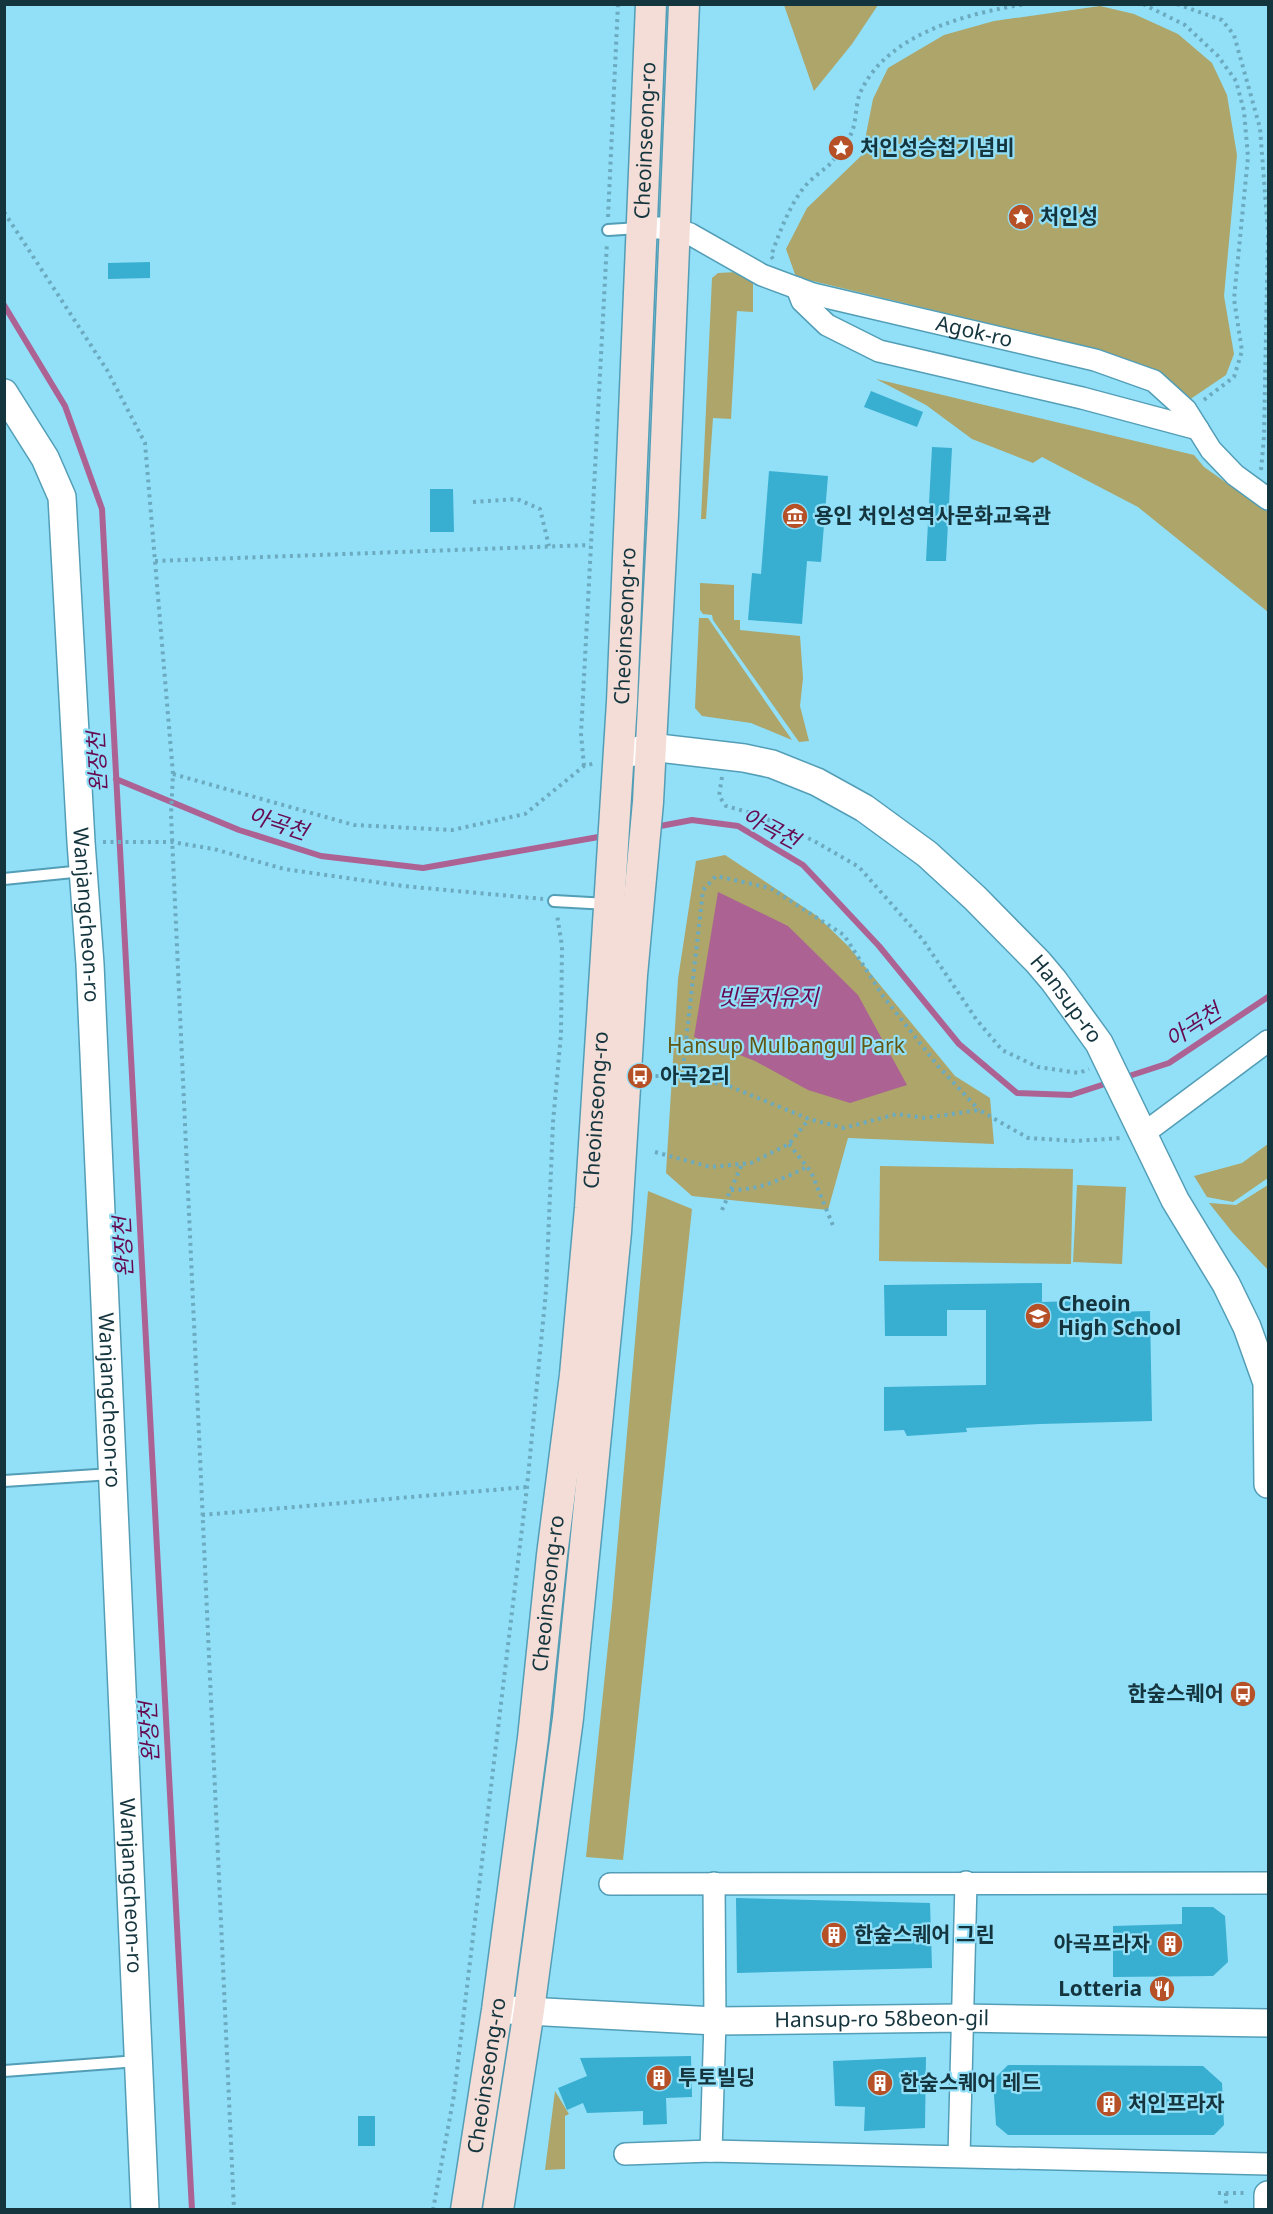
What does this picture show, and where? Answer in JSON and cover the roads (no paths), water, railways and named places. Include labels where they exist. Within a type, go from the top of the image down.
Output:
[{"type":"main road","name":"Cheoinseong-ro","points":[[466,2210],[533,1738],[552,1556],[575,1375],[590,1208],[628,582],[651,4]]},
{"type":"main road","name":"Cheoinseong-ro","points":[[498,2210],[529,2010],[568,1718],[616,1232],[632,975],[648,802],[664,503],[674,272],[673,228],[684,4]]},
{"type":"street","name":"Agok-ro","points":[[642,228],[673,228],[690,234],[762,275],[813,294],[1095,360],[1154,381],[1186,410],[1211,450],[1234,475],[1264,495]]},
{"type":"street","points":[[791,286],[802,301],[827,325],[879,351],[1082,398],[1198,429]]},
{"type":"street","name":"Wanjangcheon-ro","points":[[4,393],[45,458],[62,497],[90,964],[145,2210]]},
{"type":"street","name":"Hansup-ro","points":[[619,756],[650,747],[726,756],[772,764],[817,782],[864,808],[927,854],[1020,942],[1082,1018],[1110,1062],[1175,1200],[1247,1327],[1268,1383],[1269,1484]]},
{"type":"street","points":[[1143,1134],[1269,1041]]},
{"type":"street","points":[[959,2156],[966,1882]]},
{"type":"street","points":[[711,2151],[715,2021],[714,1883]]},
{"type":"street","points":[[610,1884],[1269,1883]]},
{"type":"street","name":"Hansup-ro 58beon-gil","points":[[496,2010],[715,2021],[961,2018],[1269,2024]]},
{"type":"street","points":[[625,2154],[711,2151],[1269,2164]]},
{"type":"lane","points":[[608,230],[642,228]]},
{"type":"lane","points":[[4,879],[83,871]]},
{"type":"lane","points":[[554,901],[610,893]]},
{"type":"lane","points":[[4,1481],[113,1474]]},
{"type":"lane","points":[[4,2071],[139,2061]]},
{"type":"water","name":"빗물저유지","points":[[718,892],[788,926],[858,995],[907,1085],[850,1103],[808,1090],[755,1061],[694,1037]]},
{"type":"waterway","name":"완장천","points":[[4,305],[65,406],[102,509],[192,2210]]},
{"type":"waterway","name":"아곡천","points":[[116,779],[239,830],[321,856],[423,868],[604,836]]},
{"type":"waterway","name":"아곡천","points":[[655,827],[692,820],[738,826],[803,865],[879,946],[959,1044],[1017,1093],[1071,1095],[1111,1082]]},
{"type":"waterway","name":"아곡천","points":[[1123,1078],[1169,1063],[1268,997]]},
{"type":"place","name":"처인성승첩기념비","points":[[841,148]]},
{"type":"place","name":"처인성","points":[[1021,217]]},
{"type":"place","name":"용인 처인성역사문화교육관","points":[[795,516]]},
{"type":"place","name":"아곡2리","points":[[640,1076]]},
{"type":"place","name":"Cheoin High School","points":[[1038,1316]]},
{"type":"place","name":"한숲스퀘어","points":[[1243,1694]]},
{"type":"place","name":"한숲스퀘어 그린","points":[[834,1935]]},
{"type":"place","name":"아곡프라자","points":[[1170,1944]]},
{"type":"place","name":"Lotteria","points":[[1162,1989]]},
{"type":"place","name":"투토빌딩","points":[[659,2078]]},
{"type":"place","name":"한숲스퀘어 레드","points":[[880,2083]]},
{"type":"place","name":"처인프라자","points":[[1109,2104]]},
{"type":"park label","name":"Hansup Mulbangul Park","points":[[786,1046]]}]
